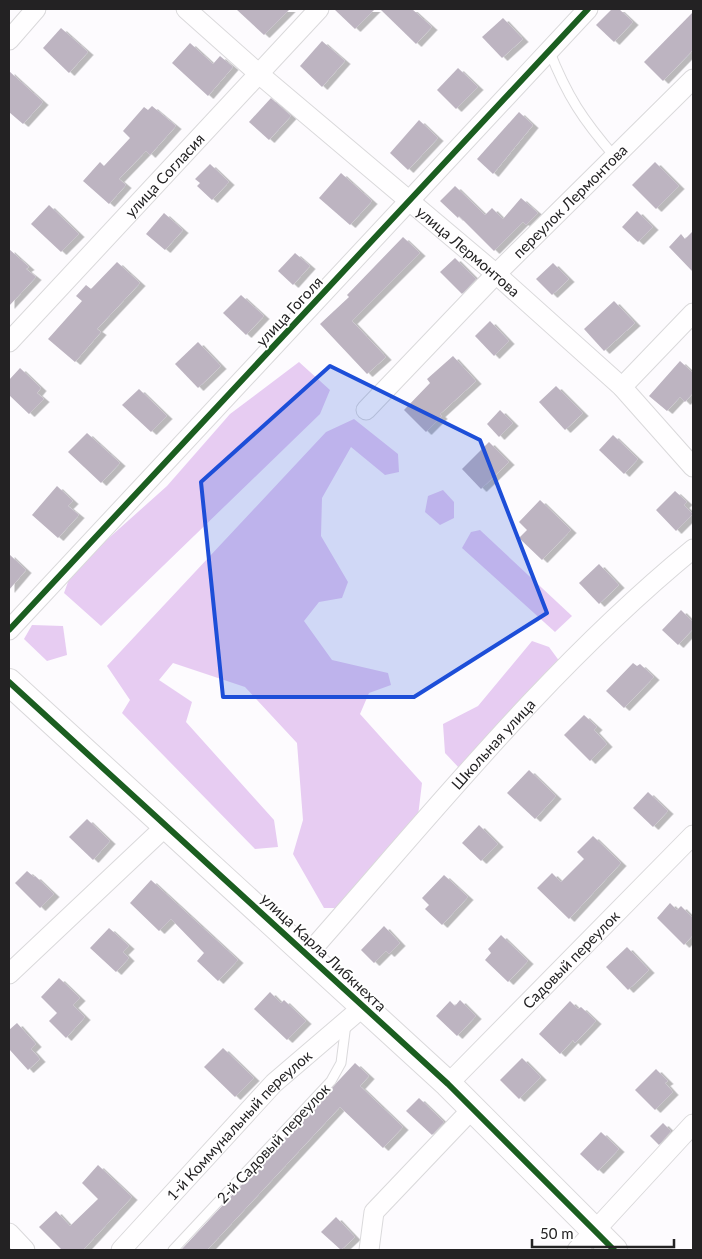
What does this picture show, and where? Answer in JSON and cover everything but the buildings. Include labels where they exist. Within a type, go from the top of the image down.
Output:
[{"type":"street","points":[[9,40],[36,9]]},
{"type":"street","name":"улица Лермонтова","points":[[186,9],[259,74],[496,274],[622,387],[693,467]]},
{"type":"street","name":"улица Согласия","points":[[9,342],[319,9]]},
{"type":"street","name":"улица Гоголя","points":[[9,630],[588,9]]},
{"type":"street","name":"переулок Лермонтова","points":[[366,410],[496,274],[693,79]]},
{"type":"street","points":[[622,387],[693,313]]},
{"type":"street","name":"Школьная улица","points":[[308,954],[555,675],[660,576],[693,549]]},
{"type":"street","name":"улица Карла Либкнехта","points":[[9,682],[308,954],[355,1013],[448,1084],[473,1108],[586,1242],[614,1250]]},
{"type":"street","points":[[9,974],[167,825]]},
{"type":"street","name":"Садовый переулок","points":[[448,1084],[693,835]]},
{"type":"street","name":"1-й Коммунальный переулок","points":[[121,1250],[274,1083],[355,1013]]},
{"type":"street","points":[[369,1250],[374,1212],[473,1108]]},
{"type":"street","points":[[586,1242],[693,1124]]},
{"type":"street","points":[[9,1233],[25,1250]]},
{"type":"lane","points":[[549,50],[564,87],[588,126],[615,157]]},
{"type":"lane","name":"2-й Садовый переулок","points":[[173,1250],[331,1081],[341,1063],[355,1013]]},
{"type":"highlighted area","points":[[330,366],[480,440],[547,613],[414,697],[223,697],[201,482]]},
{"type":"shaded area","points":[[299,362],[330,390],[320,414],[101,626],[64,593],[72,571],[167,486],[230,414]]},
{"type":"shaded area","points":[[354,419],[398,454],[399,472],[385,475],[351,447],[322,498],[321,536],[348,582],[342,598],[319,602],[304,621],[332,660],[388,673],[391,685],[369,693],[360,714],[422,783],[418,816],[343,908],[324,908],[293,854],[303,820],[297,743],[245,687],[173,663],[159,680],[192,702],[186,722],[274,820],[278,847],[255,849],[122,713],[130,700],[107,666],[326,432]]},
{"type":"shaded area","points":[[443,490],[454,502],[454,518],[440,525],[425,512],[428,496]]},
{"type":"shaded area","points":[[480,530],[572,616],[555,632],[462,548],[471,532]]},
{"type":"shaded area","points":[[32,625],[63,626],[67,655],[47,661],[24,639]]},
{"type":"shaded area","points":[[532,641],[549,647],[560,662],[461,770],[445,753],[443,724],[478,706]]},
{"type":"cycle path","points":[[9,630],[588,9]]},
{"type":"cycle path","points":[[9,682],[448,1084],[614,1250]]}]
